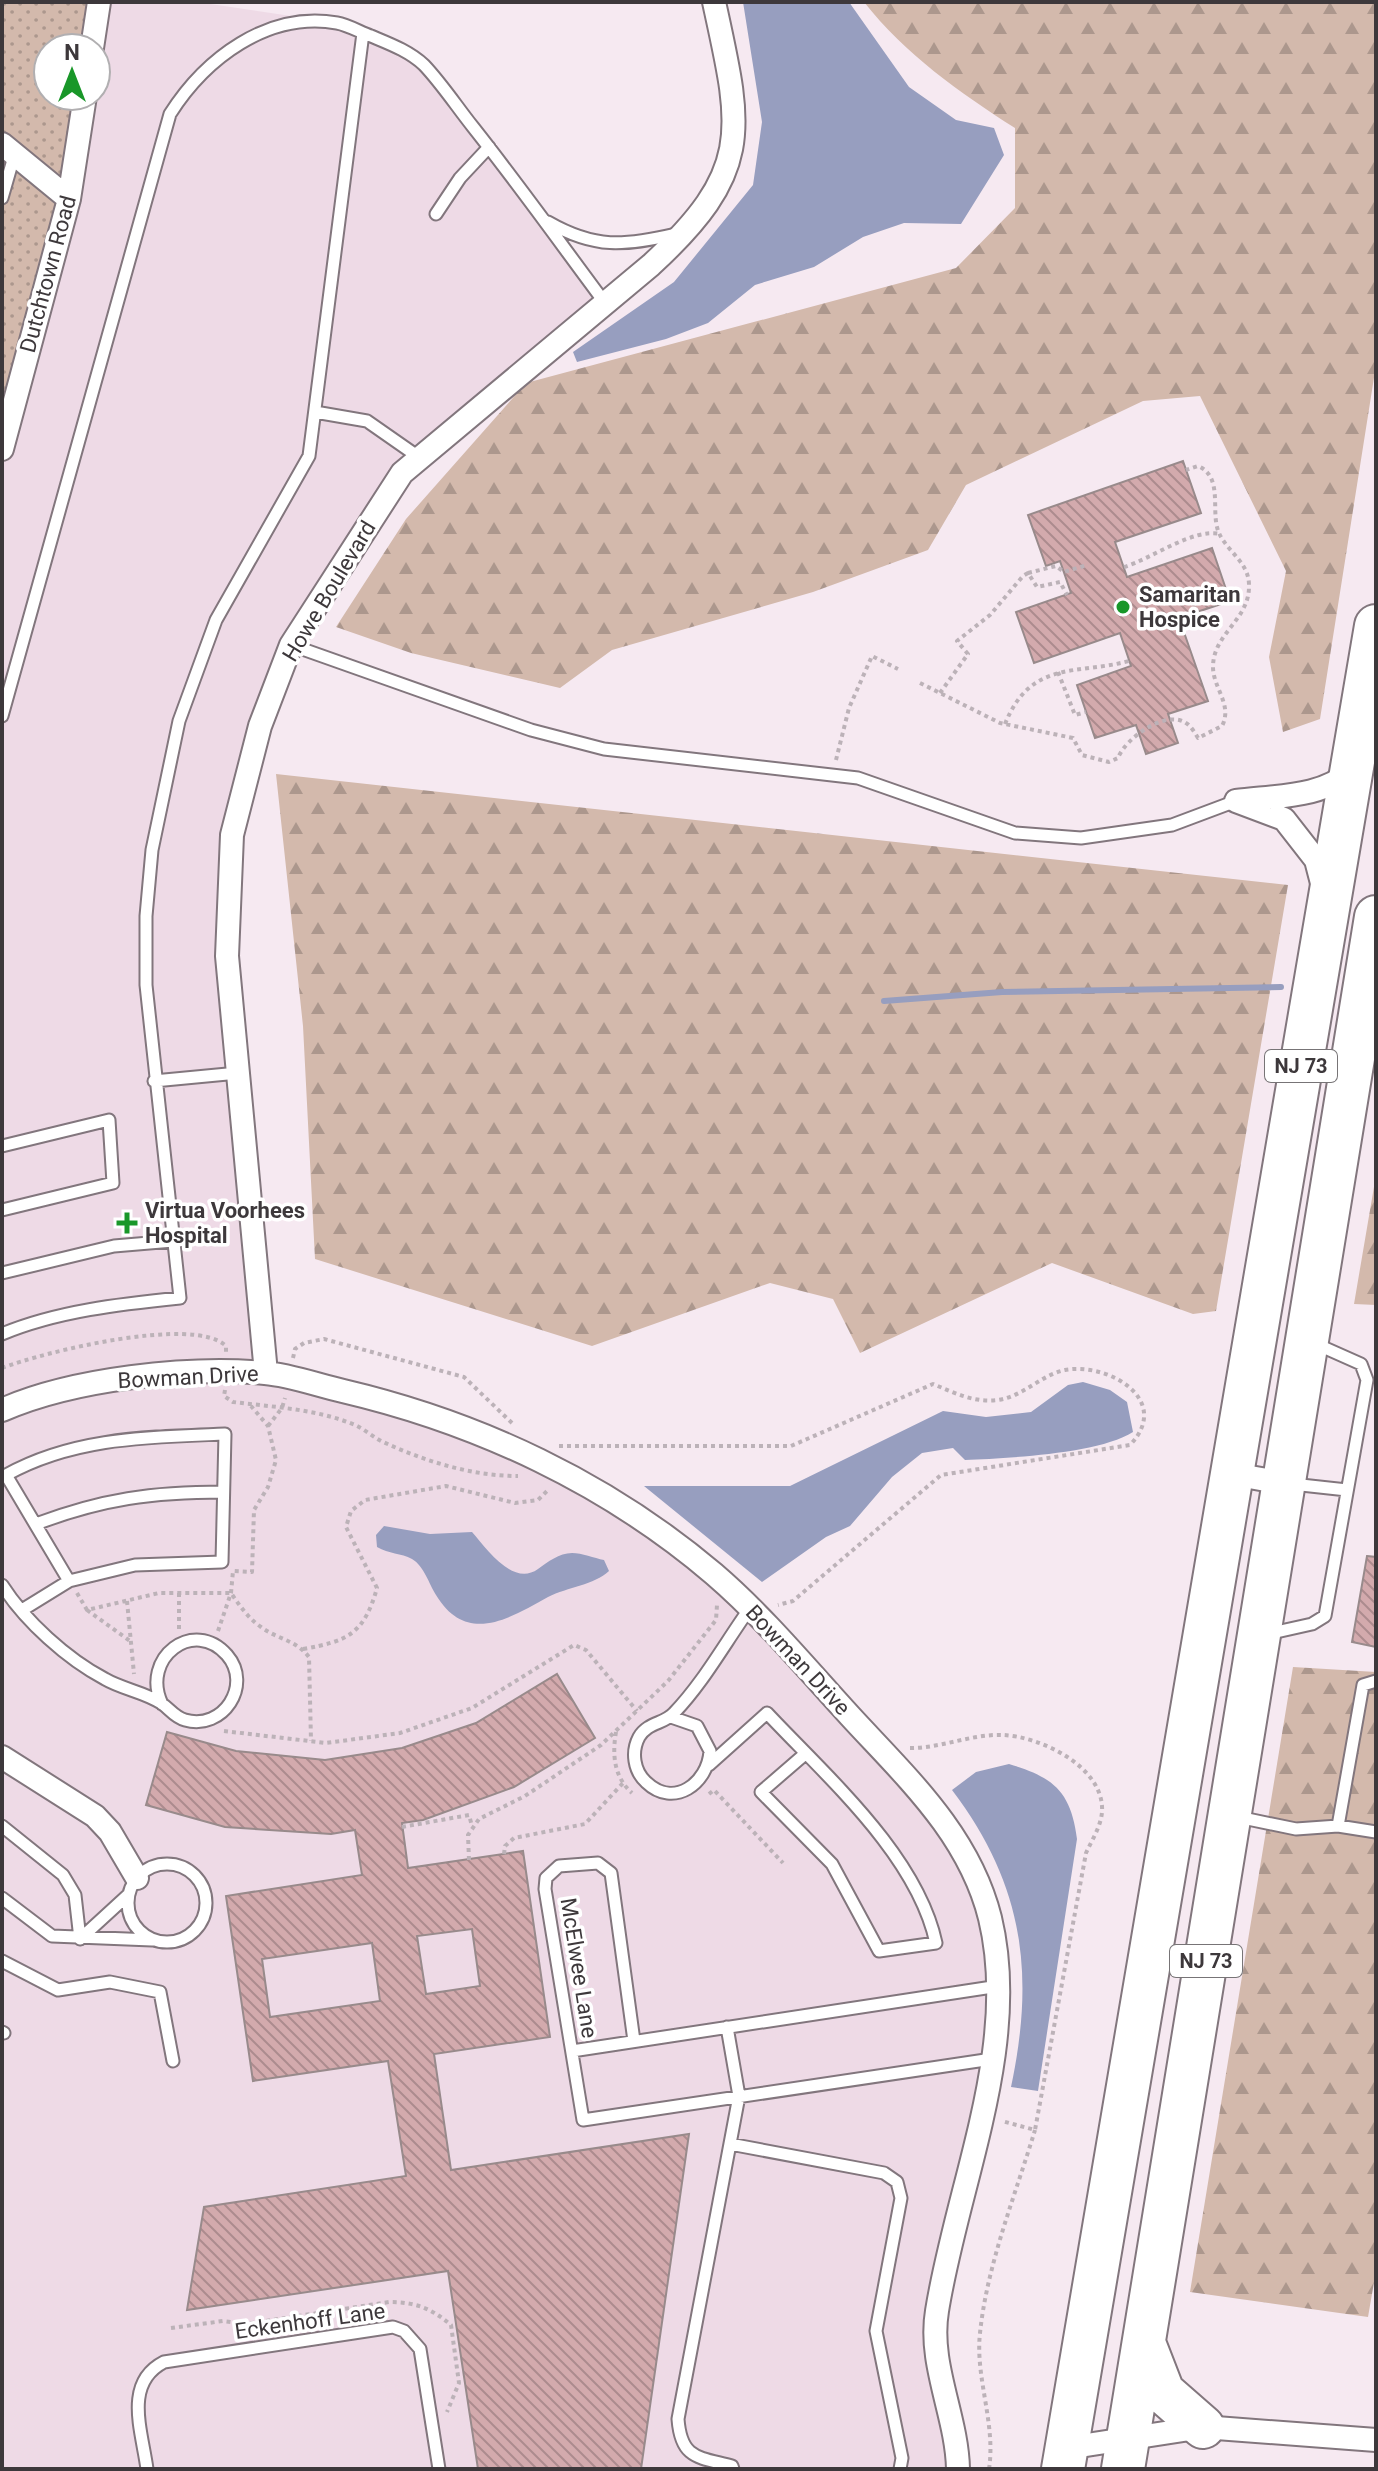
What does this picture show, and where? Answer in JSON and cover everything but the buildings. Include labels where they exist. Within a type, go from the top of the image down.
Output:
[{"type":"highway","name":"NJ 73","points":[[1065,2458],[1376,626]]},
{"type":"highway","name":"NJ 73","points":[[1130,2460],[1144,2342],[1376,917]]},
{"type":"highway","points":[[1144,2342],[1163,2392],[1203,2427]]},
{"type":"street","points":[[94,32],[99,2]]},
{"type":"street","name":"Howe Boulevard","points":[[266,1373],[227,956],[232,835],[260,726],[291,645],[402,473],[687,231],[711,200],[725,172],[734,142],[735,109],[714,2]]},
{"type":"street","name":"Dutchtown Road","points":[[2,449],[69,199],[83,112]]},
{"type":"street","points":[[8,148],[69,199]]},
{"type":"street","points":[[1236,801],[1303,793],[1341,781],[1353,768]]},
{"type":"street","points":[[1236,801],[1284,819],[1316,860],[1327,902]]},
{"type":"street","name":"Bowman Drive","points":[[2,1410],[86,1383],[160,1375],[266,1373],[407,1406],[523,1451],[649,1526],[713,1574],[750,1608],[941,1815],[971,1864],[989,1914],[999,1962],[992,2059],[936,2314],[938,2361],[955,2426],[958,2469]]},
{"type":"street","points":[[1233,1474],[1283,1483]]},
{"type":"street","points":[[2,1757],[95,1816],[110,1832],[133,1886]]},
{"type":"street","points":[[1065,2458],[1130,2460],[1203,2427],[1376,2440]]},
{"type":"lane","points":[[2,716],[170,114],[198,76],[217,58],[245,41],[280,27],[309,23],[338,23],[396,46],[425,66],[605,303]]},
{"type":"lane","points":[[2,1334],[54,1318],[180,1298],[154,1081],[146,985],[147,903],[152,850],[179,721],[216,620],[309,456],[363,33]]},
{"type":"lane","points":[[436,214],[460,178],[489,147]]},
{"type":"lane","points":[[2,198],[8,148]]},
{"type":"lane","points":[[544,219],[593,243],[613,245],[687,231]]},
{"type":"lane","points":[[315,412],[367,421],[420,458]]},
{"type":"lane","points":[[291,645],[531,730],[604,749],[833,774],[901,791],[1015,833],[1081,838],[1172,825],[1236,801]]},
{"type":"lane","points":[[154,1081],[238,1073]]},
{"type":"lane","points":[[2,1146],[109,1120],[113,1183],[2,1210]]},
{"type":"lane","points":[[2,1273],[114,1246],[173,1241]]},
{"type":"lane","points":[[1307,1340],[1361,1364],[1376,1363]]},
{"type":"lane","points":[[1259,1636],[1312,1624],[1325,1616],[1367,1380],[1361,1364]]},
{"type":"lane","points":[[22,1610],[69,1581],[135,1565],[222,1562],[225,1434],[117,1438],[28,1463],[6,1475],[69,1581]]},
{"type":"lane","points":[[1283,1483],[1347,1490]]},
{"type":"lane","points":[[36,1524],[91,1504],[169,1492],[223,1492]]},
{"type":"lane","points":[[2,1585],[50,1639],[103,1679],[162,1704],[180,1719],[203,1721],[224,1711],[236,1692],[235,1669],[228,1655],[208,1642],[185,1642],[169,1652],[158,1668],[156,1686],[162,1704]]},
{"type":"lane","points":[[750,1608],[671,1717],[648,1726],[636,1745],[634,1757],[643,1779],[663,1792],[674,1793],[696,1785],[709,1765],[767,1713],[881,1834],[931,1919],[936,1943],[879,1951],[832,1864],[761,1792],[805,1754]]},
{"type":"lane","points":[[1338,1826],[1363,1685],[1376,1681]]},
{"type":"lane","points":[[671,1717],[697,1726],[706,1737],[709,1765]]},
{"type":"lane","points":[[1229,1815],[1296,1829],[1338,1826],[1376,1832]]},
{"type":"lane","points":[[2,1826],[63,1875],[75,1895],[80,1939]]},
{"type":"lane","points":[[2,1898],[52,1936],[80,1939],[183,1940],[198,1929],[206,1912],[206,1892],[196,1876],[171,1863],[152,1866],[80,1939]]},
{"type":"lane","name":"McElwee Lane","points":[[992,2059],[583,2120],[545,1889],[546,1878],[559,1866],[598,1863],[611,1873],[634,2041],[999,1986]]},
{"type":"lane","points":[[133,1886],[133,1922],[154,1940]]},
{"type":"lane","points":[[2,1961],[58,1990],[110,1982],[160,1992],[173,2061]]},
{"type":"lane","points":[[727,2027],[739,2096],[678,2419],[680,2442],[693,2456],[732,2466],[733,2469]]},
{"type":"lane","points":[[572,2051],[634,2041]]},
{"type":"lane","points":[[730,2144],[884,2173],[897,2182],[901,2198],[876,2331],[902,2458],[900,2469]]},
{"type":"lane","name":"Eckenhoff Lane","points":[[147,2469],[137,2398],[139,2386],[154,2367],[164,2362],[393,2327],[404,2331],[420,2349],[439,2469]]},
{"type":"path","points":[[920,683],[1005,724],[1073,738],[1082,755],[1109,762],[1118,758],[1123,745],[1134,733],[1175,719],[1185,722],[1198,738],[1222,726],[1225,708],[1214,679],[1214,655],[1220,639],[1237,622],[1249,584],[1243,564],[1220,534],[1214,488],[1208,474],[1198,466],[1186,470]]},
{"type":"path","points":[[1124,567],[1174,548],[1194,534],[1220,534]]},
{"type":"path","points":[[940,693],[968,654],[957,641],[990,615],[1012,585],[1028,573],[1056,566],[1064,572],[1087,565]]},
{"type":"path","points":[[1028,573],[1037,587],[1060,582],[1067,595]]},
{"type":"path","points":[[833,774],[849,708],[872,656],[898,669]]},
{"type":"path","points":[[1005,724],[1025,693],[1058,672],[1129,661]]},
{"type":"path","points":[[1058,672],[1075,715],[1086,712]]},
{"type":"path","points":[[2,1368],[25,1359],[109,1340],[209,1334],[226,1346],[224,1396],[229,1401],[282,1408],[355,1425],[378,1439],[446,1466],[493,1476],[530,1476]]},
{"type":"path","points":[[268,1426],[282,1408],[295,1349],[304,1343],[324,1339],[464,1377],[511,1422],[522,1428]]},
{"type":"path","points":[[558,1446],[791,1446],[933,1384],[969,1400],[997,1400],[1023,1394],[1063,1371],[1081,1369],[1116,1379],[1136,1392],[1142,1402],[1143,1426],[1130,1445],[941,1475],[793,1601],[773,1604]]},
{"type":"path","points":[[231,1593],[233,1571],[252,1572],[254,1510],[268,1487],[276,1460],[268,1426],[250,1404]]},
{"type":"path","points":[[546,1440],[572,1454]]},
{"type":"path","points":[[539,1481],[559,1491]]},
{"type":"path","points":[[303,1649],[339,1643],[358,1629],[371,1610],[377,1588],[346,1527],[357,1505],[373,1498],[446,1486],[515,1503],[538,1500],[551,1487]]},
{"type":"path","points":[[179,1592],[177,1625],[185,1642]]},
{"type":"path","points":[[127,1601],[136,1692]]},
{"type":"path","points":[[472,1826],[601,1745],[668,1681],[716,1620],[717,1602]]},
{"type":"path","points":[[87,1610],[131,1642]]},
{"type":"path","points":[[224,1731],[326,1743],[400,1733],[472,1708],[574,1645],[586,1650],[637,1711]]},
{"type":"path","points":[[878,1747],[925,1748],[982,1736],[1022,1737],[1061,1754],[1091,1779],[1100,1795],[1100,1823],[1086,1853],[1035,2130],[990,2283],[979,2335],[989,2415],[989,2469]]},
{"type":"path","points":[[504,1854],[505,1846],[514,1838],[585,1824],[623,1783]]},
{"type":"path","points":[[402,1827],[469,1815],[472,1826],[467,1845],[469,1860]]},
{"type":"path","points":[[980,2116],[1035,2130]]},
{"type":"shaded area","name":"Virtua Voorhees Hospital","points":[[99,2],[197,2],[338,23],[411,55],[605,303],[402,473],[291,645],[232,835],[227,956],[266,1372],[523,1451],[713,1574],[971,1864],[999,1986],[936,2314],[958,2469],[2,2469],[2,449],[81,112],[112,112],[112,32],[98,32]]},
{"type":"green space","points":[[2,2],[99,2],[94,32],[32,32],[32,112],[81,112],[2,449]]},
{"type":"green space","points":[[864,2],[1376,2],[1376,365],[1320,719],[1283,732],[1269,657],[1286,571],[1200,396],[1143,401],[966,485],[928,550],[813,592],[612,650],[560,688],[411,653],[336,627],[406,519],[526,383],[956,268],[1015,208],[1015,128],[934,71],[897,39]]},
{"type":"green space","points":[[276,774],[1288,885],[1216,1311],[1193,1314],[1052,1263],[860,1353],[833,1299],[770,1283],[592,1346],[315,1259],[303,1026]]},
{"type":"green space","points":[[1376,1175],[1376,1305],[1354,1304]]},
{"type":"green space","points":[[1293,1667],[1376,1672],[1376,2271],[1368,2317],[1190,2292]]},
{"type":"water","points":[[743,2],[849,2],[909,87],[956,120],[994,128],[1004,155],[961,224],[904,223],[863,237],[814,267],[755,285],[708,323],[666,339],[577,362],[573,352],[674,282],[753,185],[762,122]]},
{"type":"water","points":[[1083,1382],[1110,1390],[1127,1402],[1133,1432],[1098,1445],[1028,1456],[965,1460],[953,1448],[922,1453],[892,1477],[850,1526],[826,1537],[762,1582],[644,1486],[790,1486],[943,1411],[986,1417],[1031,1412],[1068,1385]]},
{"type":"water","points":[[384,1526],[430,1534],[472,1532],[501,1564],[519,1573],[529,1573],[567,1553],[604,1560],[609,1571],[596,1580],[556,1594],[504,1619],[475,1624],[461,1620],[448,1611],[416,1562],[377,1547],[376,1535]]},
{"type":"water","points":[[1009,1764],[1037,1774],[1057,1788],[1070,1809],[1077,1839],[1038,2091],[1011,2087],[1022,2006],[1022,1968],[1018,1932],[1009,1896],[976,1825],[952,1790],[976,1772]]},
{"type":"waterway","points":[[884,1001],[1002,992],[1281,987]]},
{"type":"place","name":"Samaritan Hospice","points":[[1123,607]]},
{"type":"place","name":"Virtua Voorhees Hospital","points":[[127,1223]]}]
